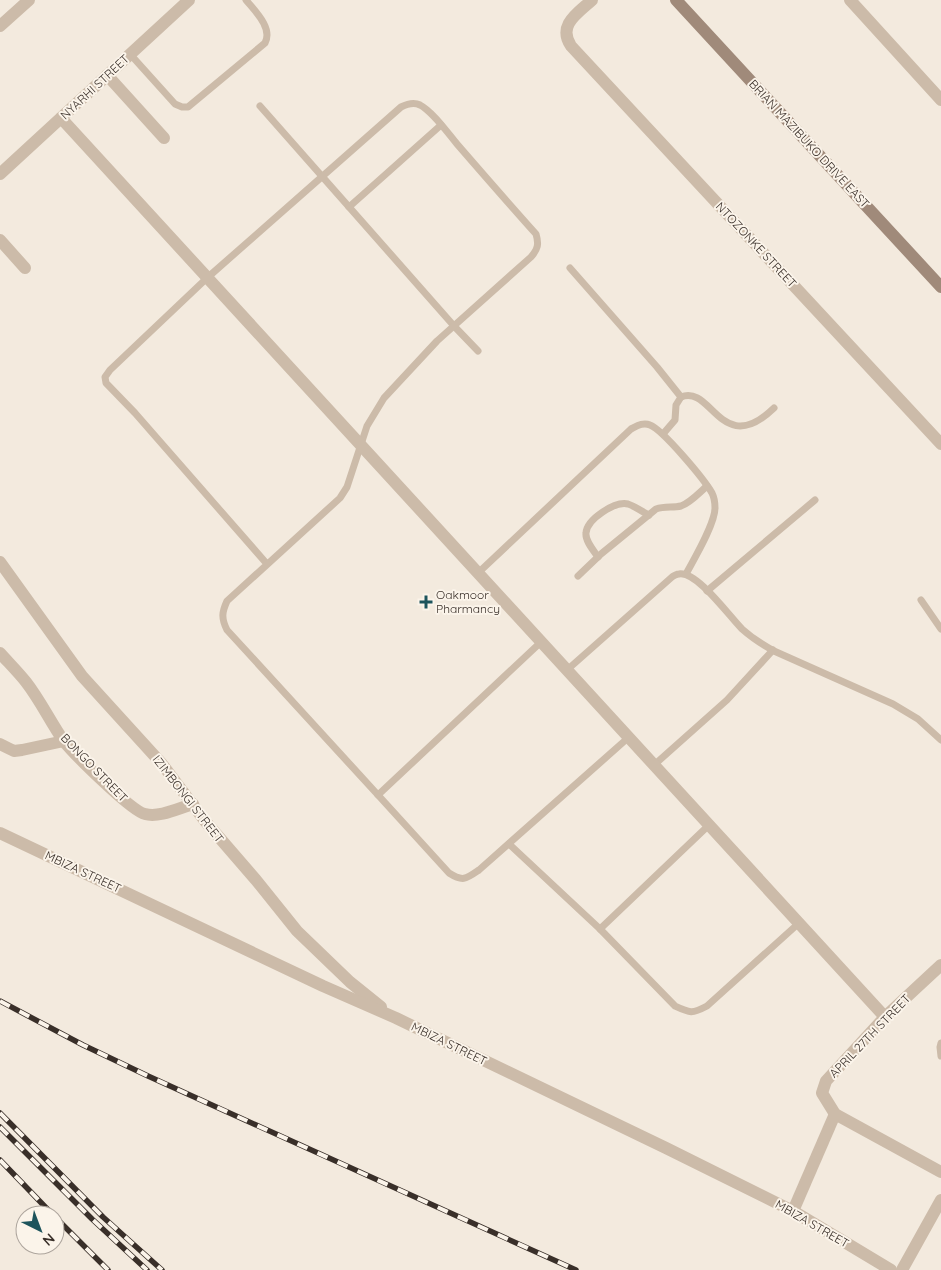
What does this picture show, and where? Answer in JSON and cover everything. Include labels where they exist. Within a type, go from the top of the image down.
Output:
[{"type":"street","points":[[0,26],[29,0]]},
{"type":"street","name":"NYARHI STREET","points":[[0,174],[189,0]]},
{"type":"street","name":"NTOZONKE STREET","points":[[592,0],[572,18],[566,27],[566,38],[571,46],[941,444]]},
{"type":"street","name":"BRIAN MAZIBUKO DRIVE EAST","points":[[676,0],[941,288]]},
{"type":"street","points":[[850,0],[941,100]]},
{"type":"street","points":[[107,75],[164,138]]},
{"type":"street","points":[[61,118],[886,1017]]},
{"type":"street","points":[[0,240],[25,268]]},
{"type":"street","name":"IZIMBONGI STREET","points":[[0,562],[82,676],[162,764],[205,821],[297,931],[350,982],[396,1018]]},
{"type":"street","name":"BONGO STREET","points":[[0,653],[26,682],[64,740],[132,808],[148,815],[164,813],[193,804]]},
{"type":"street","points":[[0,744],[14,750],[22,750],[64,740]]},
{"type":"street","name":"MBIZA STREET","points":[[0,833],[323,986],[396,1018],[666,1148],[793,1211],[891,1270]]},
{"type":"street","name":"APRIL 27TH STREET","points":[[835,1114],[822,1093],[826,1081],[886,1017],[941,965]]},
{"type":"street","points":[[793,1211],[835,1114],[941,1172]]},
{"type":"street","points":[[902,1270],[941,1200]]},
{"type":"lane","points":[[130,54],[175,104],[188,107],[265,43],[268,38],[268,31],[246,0]]},
{"type":"lane","points":[[267,564],[105,380],[106,374],[207,278],[401,107],[407,104],[419,105],[441,126],[536,234],[538,248],[531,257],[437,340],[384,398],[367,426],[347,487],[340,498],[227,601],[222,611],[223,622],[227,630],[449,873],[459,879],[467,878],[479,870],[629,737]]},
{"type":"lane","points":[[260,106],[454,326],[478,350]]},
{"type":"lane","points":[[349,207],[441,126]]},
{"type":"lane","points":[[570,268],[657,366],[681,397]]},
{"type":"lane","points":[[663,434],[674,420],[676,405],[681,397],[690,395],[697,398],[727,423],[746,427],[764,417],[774,408]]},
{"type":"lane","points":[[478,573],[632,429],[642,424],[650,425],[663,434],[713,495],[715,510],[711,525],[686,574]]},
{"type":"lane","points":[[578,576],[648,515],[663,506],[680,506],[707,486]]},
{"type":"lane","points":[[707,591],[816,500]]},
{"type":"lane","points":[[598,557],[588,541],[586,532],[590,524],[598,516],[615,505],[622,504],[629,504],[648,515]]},
{"type":"lane","points":[[568,670],[672,577],[678,574],[686,574],[697,581],[743,629],[773,650],[893,704],[918,719],[941,740]]},
{"type":"lane","points":[[921,600],[941,629]]},
{"type":"lane","points":[[378,795],[541,642]]},
{"type":"lane","points":[[654,765],[727,700],[773,650]]},
{"type":"lane","points":[[600,929],[709,825]]},
{"type":"lane","points":[[509,844],[600,929],[675,1006],[688,1012],[694,1012],[707,1006],[799,923]]},
{"type":"lane","points":[[941,1043],[941,1056]]},
{"type":"railway","points":[[0,1001],[83,1045],[148,1076],[576,1270]]},
{"type":"railway","points":[[0,1113],[103,1217],[162,1270]]},
{"type":"railway","points":[[0,1127],[92,1219],[147,1270]]},
{"type":"railway","points":[[0,1160],[43,1205]]},
{"type":"railway","points":[[65,1227],[108,1270]]},
{"type":"place","name":"Oakmoor Pharmancy","points":[[426,602]]}]
